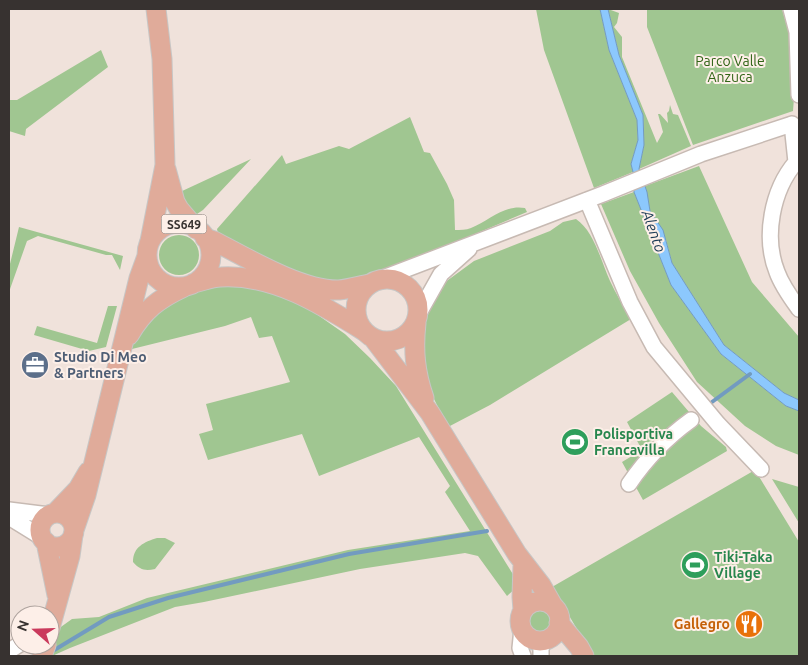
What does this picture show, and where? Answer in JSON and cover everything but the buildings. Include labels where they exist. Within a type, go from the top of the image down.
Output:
[{"type":"main road","name":"SS649","points":[[56,605],[74,532],[95,461],[121,349],[148,248],[165,165],[162,59],[156,9]]},
{"type":"main road","name":"SS649","points":[[121,349],[141,317],[152,305],[189,285],[202,276],[208,268],[209,248],[201,233],[178,209],[165,165]]},
{"type":"main road","name":"SS649","points":[[148,248],[157,232],[166,226],[176,223],[187,224],[201,233]]},
{"type":"main road","points":[[201,233],[283,275],[305,284],[340,290],[393,278],[402,281],[415,294],[418,303],[414,354],[419,384],[430,413]]},
{"type":"main road","points":[[148,248],[149,267],[154,276],[163,283],[173,287],[189,285],[219,276],[260,280],[285,288],[322,305],[368,334],[388,341],[402,338],[410,332],[417,318]]},
{"type":"main road","points":[[376,281],[362,291],[357,301],[356,312],[358,322],[430,413],[524,564],[541,585],[550,633]]},
{"type":"main road","name":"SS649","points":[[58,598],[41,533],[42,522],[78,489],[95,461]]},
{"type":"main road","points":[[44,540],[50,545],[61,546],[66,544],[74,532],[70,519],[66,515],[52,514]]},
{"type":"main road","points":[[523,610],[524,564]]},
{"type":"main road","points":[[576,656],[550,633],[541,601],[528,605],[523,610],[520,616],[522,629],[525,634],[534,640],[550,633],[579,647],[584,656]]},
{"type":"street","points":[[791,9],[798,34],[799,95]]},
{"type":"street","points":[[376,281],[796,118],[796,162],[781,184],[775,202],[771,245],[773,260],[780,281],[799,309]]},
{"type":"street","points":[[587,200],[630,302],[654,347],[718,424],[761,469]]},
{"type":"street","points":[[417,318],[441,274],[476,243]]},
{"type":"street","points":[[629,484],[656,448],[691,420]]},
{"type":"street","points":[[9,510],[52,514]]},
{"type":"street","points":[[9,516],[44,540]]},
{"type":"street","points":[[522,629],[520,648],[522,656]]},
{"type":"green space","points":[[536,9],[600,9],[609,50],[637,120],[638,140],[631,164],[633,172],[594,188],[544,50]]},
{"type":"green space","points":[[608,9],[619,13],[614,27],[622,37],[622,57],[657,143],[663,132],[658,114],[668,123],[667,113],[670,105],[673,114],[678,115],[691,146],[639,169],[644,145],[643,115],[619,55]]},
{"type":"green space","name":"Parco Valle Anzuca","points":[[647,9],[782,9],[790,37],[796,72],[793,111],[693,145],[647,27]]},
{"type":"green space","points":[[101,50],[108,67],[26,129],[25,136],[9,131],[9,100],[17,100]]},
{"type":"green space","points":[[410,117],[424,152],[430,153],[454,200],[455,230],[471,228],[511,208],[525,208],[527,212],[435,251],[349,283],[312,281],[219,238],[217,229],[282,155],[286,164],[339,146],[349,149]]},
{"type":"green space","points":[[251,159],[203,210],[197,214],[189,210],[180,192]]},
{"type":"green space","points":[[699,166],[752,282],[799,337],[799,400],[784,393],[724,345],[672,263],[666,240],[650,211],[645,186]]},
{"type":"green space","points":[[634,192],[671,285],[721,354],[786,406],[799,411],[799,455],[776,446],[745,426],[697,382],[659,323],[630,271],[601,204]]},
{"type":"green space","points":[[576,219],[588,231],[612,286],[631,319],[490,405],[448,427],[424,379],[421,353],[424,319],[432,302],[444,283],[474,261],[550,231],[563,222]]},
{"type":"green space","points":[[19,227],[123,256],[120,270],[112,255],[38,236],[27,241],[9,292],[9,268]]},
{"type":"green space","points":[[179,235],[193,241],[199,255],[193,269],[179,275],[165,269],[159,255],[165,241]]},
{"type":"green space","points":[[220,286],[250,287],[284,296],[315,313],[345,334],[396,386],[514,576],[516,588],[507,596],[478,556],[465,553],[360,569],[175,607],[60,652],[60,628],[72,619],[99,617],[147,598],[348,550],[470,531],[445,492],[450,486],[419,437],[319,476],[302,434],[208,460],[199,434],[213,430],[206,404],[290,382],[272,336],[259,338],[251,317],[225,326],[128,350],[146,324],[165,306],[189,294]]},
{"type":"green space","points":[[108,306],[117,306],[106,347],[89,351],[34,335],[37,326],[97,343]]},
{"type":"green space","points":[[672,392],[701,426],[726,447],[727,451],[643,500],[622,462],[642,450],[627,422]]},
{"type":"green space","name":"Tiki-Taka Village","points":[[755,470],[799,542],[799,656],[593,656],[552,587]]},
{"type":"green space","points":[[772,479],[799,487],[799,523]]},
{"type":"green space","points":[[157,538],[165,538],[175,543],[155,569],[145,570],[138,567],[133,562],[135,552],[144,543]]},
{"type":"green space","points":[[540,611],[550,618],[551,622],[544,632],[540,633],[530,626],[529,622],[536,612]]},
{"type":"water","name":"Alento","points":[[600,9],[608,9],[619,55],[643,115],[644,145],[639,169],[647,192],[650,211],[663,230],[672,263],[724,345],[784,393],[799,400],[799,411],[786,406],[721,354],[671,285],[634,192],[631,164],[638,140],[637,120],[609,50]]},
{"type":"waterway","points":[[712,402],[750,374]]},
{"type":"waterway","points":[[60,647],[109,617],[168,598],[349,554],[487,531]]},
{"type":"place","name":"Studio Di Meo & Partners","points":[[35,365]]},
{"type":"place","name":"Polisportiva Francavilla","points":[[575,442]]},
{"type":"place","name":"Tiki-Taka Village","points":[[695,565]]},
{"type":"place","name":"Gallegro","points":[[749,624]]}]
